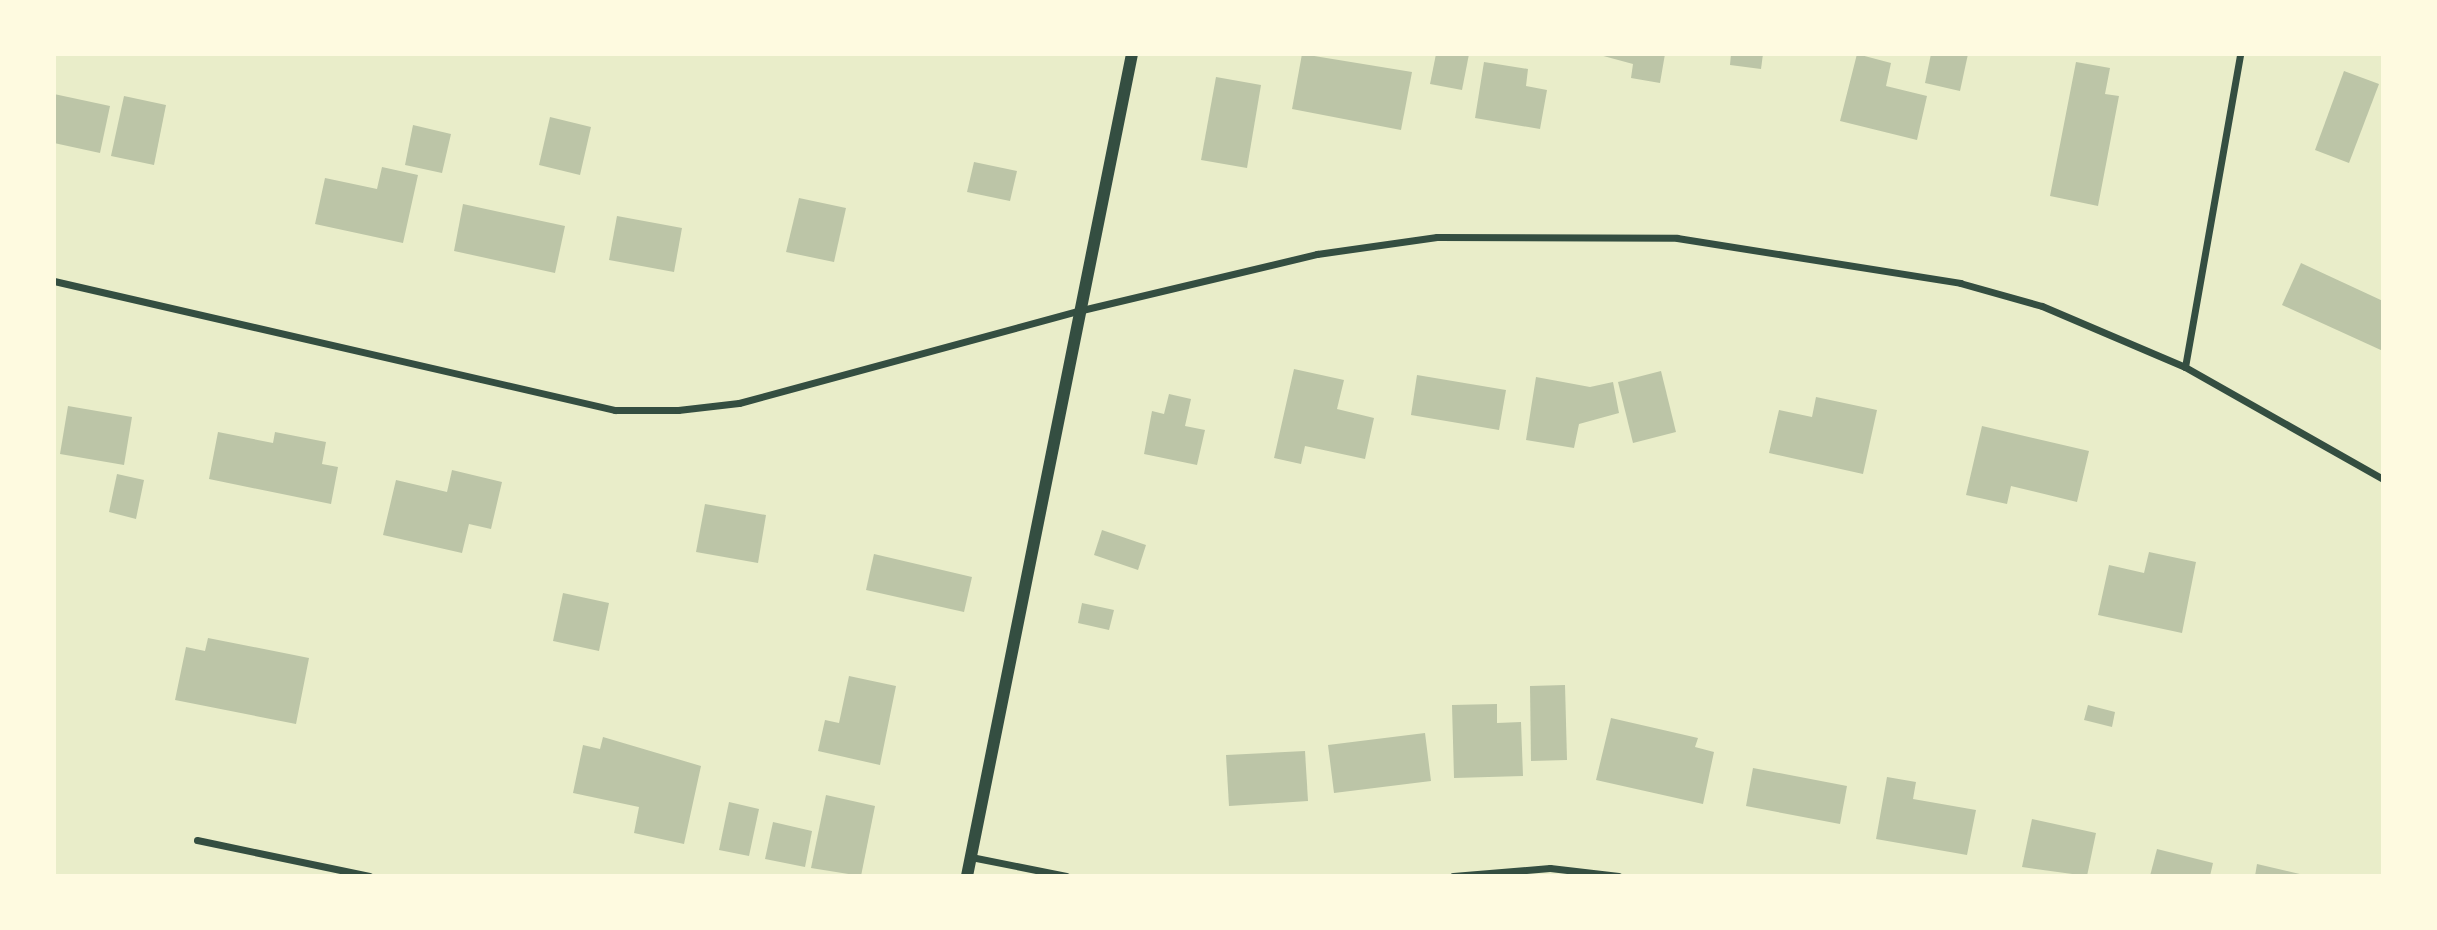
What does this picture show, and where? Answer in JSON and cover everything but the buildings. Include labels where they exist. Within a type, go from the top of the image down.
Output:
[{"type":"street","points":[[967,876],[1132,54]]},
{"type":"street","points":[[2185,367],[2240,54]]},
{"type":"street","points":[[54,281],[615,410],[739,403],[1082,310],[1317,254],[1437,237],[1663,237],[1959,284],[2042,306],[2185,367],[2383,479]]},
{"type":"street","points":[[197,840],[369,876]]},
{"type":"street","points":[[971,857],[1066,876]]},
{"type":"street","points":[[1453,876],[1550,868],[1619,876]]}]
